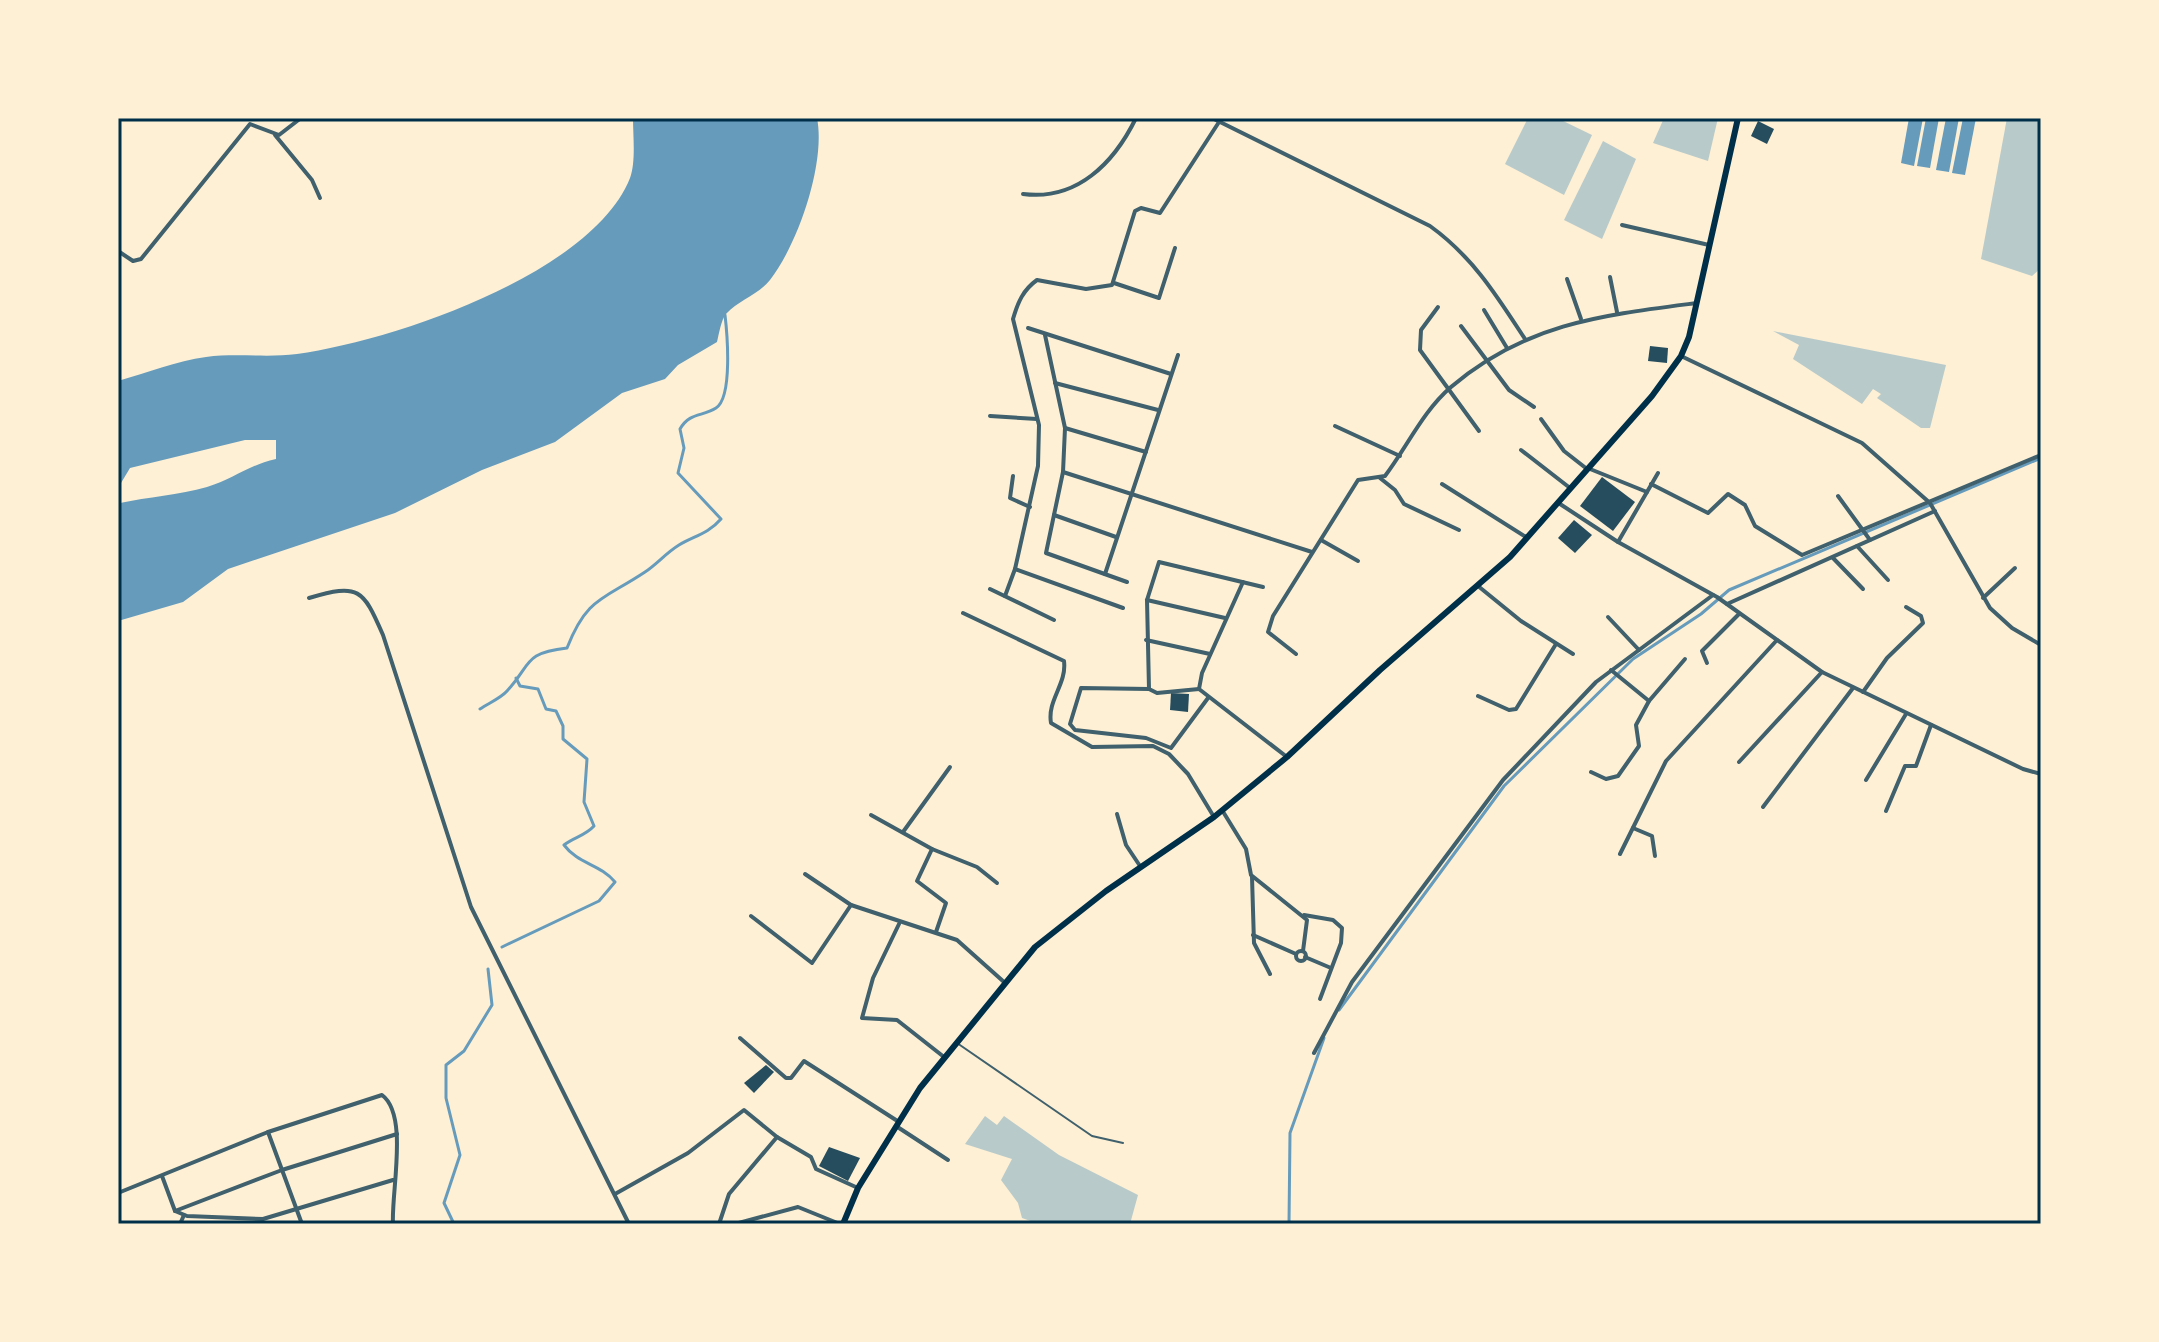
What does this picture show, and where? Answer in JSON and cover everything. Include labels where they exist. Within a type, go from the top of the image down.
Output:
[{"type":"main road","points":[[842,1224],[858,1188],[897,1124],[945,1057],[1004,982],[1055,930],[1140,866],[1214,817],[1287,757],[1380,670],[1478,586],[1528,538],[1589,470],[1681,356],[1699,302],[1738,118]]},
{"type":"street","points":[[275,135],[287,132],[301,118]]},
{"type":"street","points":[[1023,194],[1057,193],[1090,179],[1102,170],[1136,118]]},
{"type":"street","points":[[1212,118],[1430,226],[1458,246],[1486,280],[1525,339]]},
{"type":"street","points":[[1005,596],[1015,569],[1038,466],[1037,419],[1013,319],[1025,289],[1037,280],[1086,289],[1106,288],[1114,283],[1135,211],[1141,208],[1160,213],[1219,122]]},
{"type":"street","points":[[118,251],[133,261],[141,259],[250,124],[275,135],[312,180],[320,198]]},
{"type":"street","points":[[1622,225],[1711,246]]},
{"type":"street","points":[[1114,283],[1159,298],[1175,248]]},
{"type":"street","points":[[1610,277],[1617,312]]},
{"type":"street","points":[[1567,279],[1581,319]]},
{"type":"street","points":[[1296,654],[1268,632],[1268,625],[1358,480],[1385,476],[1450,388],[1507,348],[1581,319],[1699,302]]},
{"type":"street","points":[[1438,307],[1421,330],[1419,346],[1479,431]]},
{"type":"street","points":[[1484,310],[1507,348]]},
{"type":"street","points":[[1461,326],[1509,390],[1534,407]]},
{"type":"street","points":[[1028,328],[1171,374]]},
{"type":"street","points":[[1045,335],[1065,428],[1063,472],[1047,555],[1127,582]]},
{"type":"street","points":[[1105,574],[1178,355]]},
{"type":"street","points":[[1681,356],[1852,435],[1933,507],[1983,598],[2000,619],[2041,645]]},
{"type":"street","points":[[1055,383],[1158,410]]},
{"type":"street","points":[[990,416],[1037,419]]},
{"type":"street","points":[[1541,419],[1564,451],[1589,470],[1647,492]]},
{"type":"street","points":[[1335,426],[1400,456]]},
{"type":"street","points":[[1065,428],[1146,452]]},
{"type":"street","points":[[1521,450],[1572,489]]},
{"type":"street","points":[[1651,484],[1708,513],[1728,494],[1745,505],[1755,526],[1802,555],[1867,535],[2041,455]]},
{"type":"street","points":[[1063,472],[1312,552]]},
{"type":"street","points":[[1618,542],[1658,473]]},
{"type":"street","points":[[1013,476],[1010,498],[1030,507]]},
{"type":"street","points":[[1380,478],[1395,490],[1404,504],[1459,530]]},
{"type":"street","points":[[1442,484],[1528,538]]},
{"type":"street","points":[[1838,496],[1867,535]]},
{"type":"street","points":[[1560,504],[1618,542],[1715,596],[1822,672],[1906,714],[2041,774]]},
{"type":"street","points":[[1726,604],[1833,558],[1857,546],[1867,535],[1933,507]]},
{"type":"street","points":[[1054,515],[1117,537]]},
{"type":"street","points":[[1321,540],[1358,561]]},
{"type":"street","points":[[1857,546],[1888,580]]},
{"type":"street","points":[[1833,558],[1863,589]]},
{"type":"street","points":[[1149,689],[1147,600],[1155,569],[1164,560],[1263,587]]},
{"type":"street","points":[[1983,598],[2015,568]]},
{"type":"street","points":[[1015,569],[1123,608]]},
{"type":"street","points":[[1199,689],[1210,654],[1243,582]]},
{"type":"street","points":[[1478,586],[1573,654]]},
{"type":"street","points":[[309,598],[348,589],[356,590],[368,600],[383,635],[475,917],[629,1224]]},
{"type":"street","points":[[990,589],[1054,620]]},
{"type":"street","points":[[1314,1053],[1352,982],[1429,884],[1490,797],[1553,724],[1639,650],[1715,596]]},
{"type":"street","points":[[1147,600],[1225,618]]},
{"type":"street","points":[[1862,693],[1887,658],[1923,623],[1921,616],[1906,607]]},
{"type":"street","points":[[963,613],[1064,661],[1066,673],[1051,707],[1051,723],[1092,747],[1153,746],[1169,754],[1182,766],[1214,817]]},
{"type":"street","points":[[1707,663],[1702,651],[1739,614]]},
{"type":"street","points":[[1608,617],[1639,650]]},
{"type":"street","points":[[1146,640],[1210,654]]},
{"type":"street","points":[[1620,854],[1672,753],[1688,741],[1777,640]]},
{"type":"street","points":[[1478,696],[1509,710],[1516,709],[1556,644]]},
{"type":"street","points":[[1591,772],[1606,779],[1618,776],[1639,746],[1636,725],[1649,701],[1685,659]]},
{"type":"street","points":[[1739,762],[1822,672]]},
{"type":"street","points":[[1614,673],[1649,701]]},
{"type":"street","points":[[1199,689],[1157,693],[1149,689],[1081,688],[1070,724],[1075,730],[1146,738],[1171,748],[1208,698]]},
{"type":"street","points":[[1763,807],[1853,688]]},
{"type":"street","points":[[1199,689],[1287,757]]},
{"type":"street","points":[[1866,780],[1906,714]]},
{"type":"street","points":[[1886,811],[1905,766],[1916,766],[1931,725]]},
{"type":"street","points":[[903,832],[950,767]]},
{"type":"street","points":[[1222,810],[1246,849],[1251,875],[1253,935],[1257,954],[1270,974]]},
{"type":"street","points":[[1117,814],[1126,845],[1140,866]]},
{"type":"street","points":[[871,815],[932,849],[977,867],[997,883]]},
{"type":"street","points":[[1633,828],[1652,836],[1655,856]]},
{"type":"street","points":[[932,849],[917,881],[946,903],[947,911],[936,932]]},
{"type":"street","points":[[805,874],[851,905],[899,924],[936,932],[969,948],[1004,982]]},
{"type":"street","points":[[1251,875],[1304,915],[1307,920],[1305,957],[1331,968]]},
{"type":"street","points":[[751,916],[812,963],[851,905]]},
{"type":"street","points":[[1304,915],[1340,924],[1341,943],[1320,999]]},
{"type":"street","points":[[899,924],[873,978],[862,1018],[897,1020],[945,1057]]},
{"type":"street","points":[[1253,935],[1296,954],[1299,961],[1305,957]]},
{"type":"street","points":[[1296,954],[1303,951]]},
{"type":"street","points":[[740,1038],[786,1078],[791,1078],[804,1061],[948,1160]]},
{"type":"street","points":[[118,1193],[268,1132],[382,1095],[391,1107],[397,1134],[392,1224]]},
{"type":"street","points":[[615,1194],[688,1153],[744,1110],[777,1137],[811,1157],[816,1169],[858,1188]]},
{"type":"street","points":[[268,1132],[302,1224]]},
{"type":"street","points":[[175,1211],[282,1170],[397,1134]]},
{"type":"street","points":[[720,1223],[733,1188],[777,1137]]},
{"type":"street","points":[[162,1176],[175,1211],[184,1215],[263,1219],[393,1180]]},
{"type":"street","points":[[735,1224],[798,1207],[842,1224]]},
{"type":"street","points":[[180,1224],[184,1215]]},
{"type":"lane","points":[[956,1043],[1092,1136],[1123,1143]]},
{"type":"shaded area","points":[[1528,118],[1557,118],[1592,135],[1564,195],[1505,164]]},
{"type":"shaded area","points":[[1664,118],[1718,118],[1708,161],[1653,143]]},
{"type":"shaded area","points":[[2007,118],[2041,118],[2041,268],[2032,276],[1981,259]]},
{"type":"shaded area","points":[[1603,141],[1636,159],[1602,239],[1564,220]]},
{"type":"shaded area","points":[[1773,331],[1946,365],[1930,428],[1921,428],[1877,398],[1881,394],[1873,389],[1862,404],[1793,359],[1799,345]]},
{"type":"shaded area","points":[[985,1116],[997,1125],[1004,1116],[1059,1155],[1138,1195],[1130,1224],[1039,1224],[1022,1218],[1018,1203],[1001,1180],[1012,1159],[965,1144]]},
{"type":"water","points":[[633,118],[817,118],[817,157],[800,225],[770,280],[726,314],[717,342],[678,365],[665,379],[622,393],[555,442],[482,470],[395,513],[228,569],[183,602],[118,621],[118,499],[120,503],[216,484],[276,459],[276,440],[245,440],[130,468],[118,488],[118,381],[206,357],[286,355],[337,347],[384,335],[485,297],[533,272],[575,244],[609,213],[632,172]]},
{"type":"water","points":[[1909,118],[1923,118],[1914,166],[1901,163]]},
{"type":"water","points":[[1926,118],[1939,118],[1930,168],[1917,166]]},
{"type":"water","points":[[1946,118],[1959,118],[1949,172],[1936,170]]},
{"type":"water","points":[[1963,118],[1976,118],[1965,175],[1952,173]]},
{"type":"building","points":[[1758,121],[1774,129],[1767,144],[1751,136]]},
{"type":"building","points":[[1650,346],[1668,348],[1667,363],[1648,361]]},
{"type":"building","points":[[1602,477],[1635,502],[1613,531],[1580,506]]},
{"type":"building","points":[[1574,520],[1592,535],[1575,553],[1558,538]]},
{"type":"building","points":[[1171,693],[1189,694],[1188,712],[1170,710]]},
{"type":"building","points":[[766,1065],[774,1072],[754,1093],[744,1083]]},
{"type":"building","points":[[829,1147],[860,1158],[848,1181],[819,1166]]},
{"type":"waterway","points":[[480,709],[504,694],[535,657],[567,648],[574,631],[598,601],[721,519],[678,473],[684,448],[680,429],[692,417],[716,408],[725,391],[728,364],[725,315]]},
{"type":"waterway","points":[[1339,1010],[1504,786],[1633,659],[1701,614],[1729,590],[2041,458]]},
{"type":"waterway","points":[[502,947],[599,901],[615,882],[564,845],[594,826],[584,802],[587,759],[563,739],[563,726],[556,711],[546,709],[538,689],[520,686],[516,678]]},
{"type":"waterway","points":[[454,1224],[444,1203],[460,1155],[446,1098],[446,1065],[464,1051],[492,1005],[488,969]]},
{"type":"waterway","points":[[1289,1224],[1290,1133],[1324,1038]]}]
